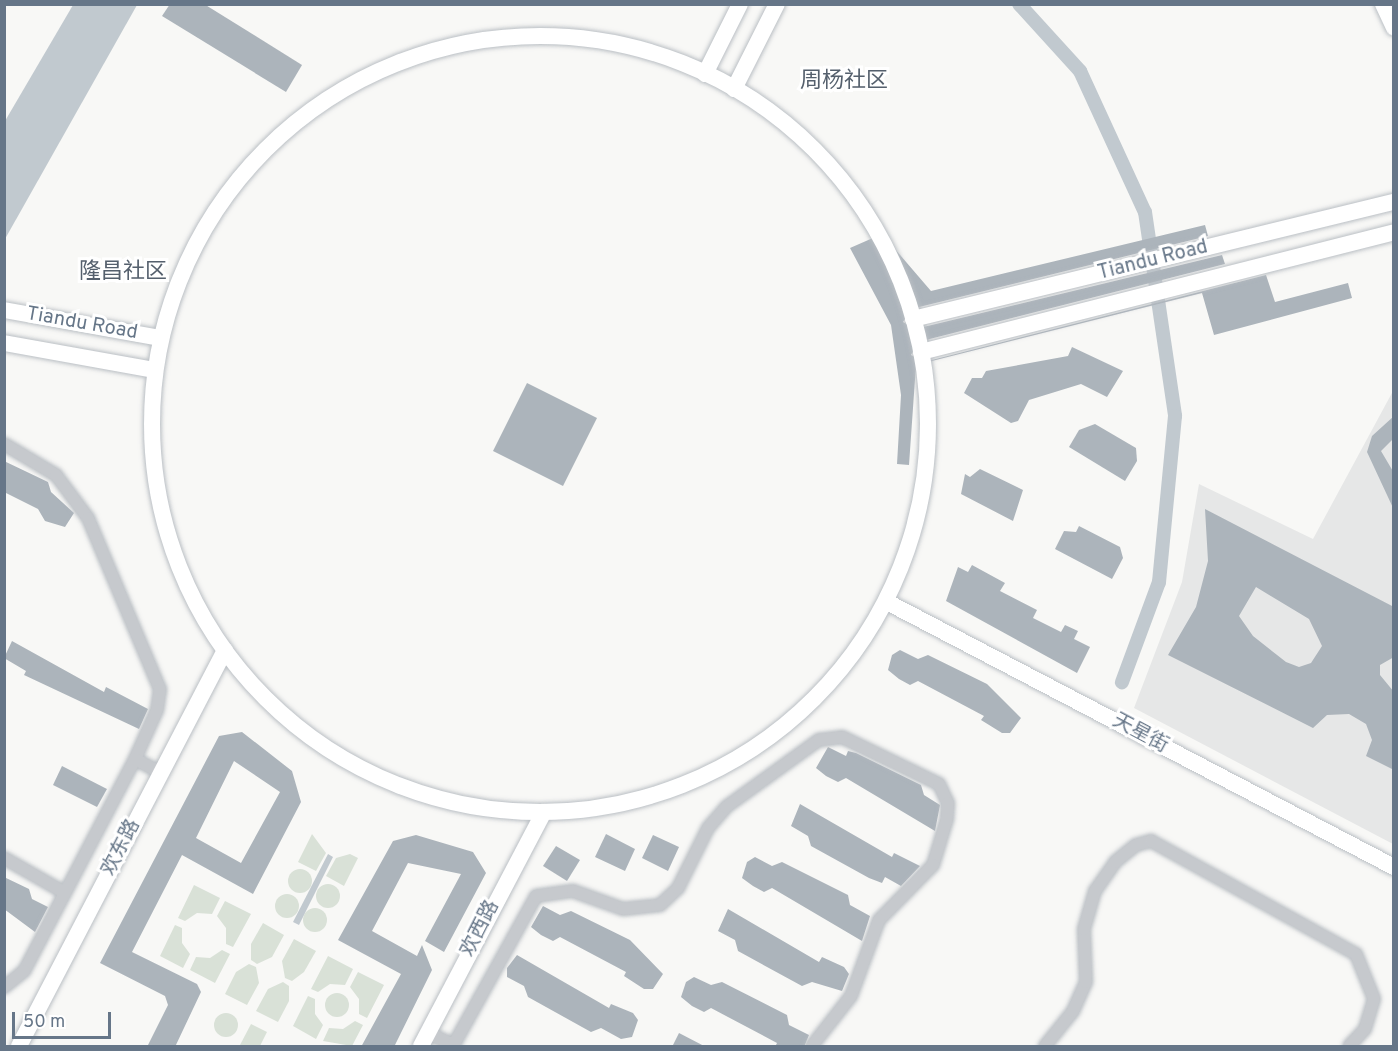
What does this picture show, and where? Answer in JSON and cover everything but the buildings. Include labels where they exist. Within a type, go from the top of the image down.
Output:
[{"type":"main road","points":[[705,74],[740,4]]},
{"type":"main road","points":[[734,89],[777,4]]},
{"type":"main road","points":[[1383,4],[1394,28]]},
{"type":"main road","points":[[535,36],[613,43],[705,74],[734,89],[797,134],[852,194],[891,258],[913,319],[921,352],[929,426],[926,473],[907,555],[887,602],[845,667],[810,706],[730,764],[646,799],[544,812],[466,805],[359,767],[299,728],[225,650],[186,583],[162,514],[152,438],[154,370],[160,338],[187,260],[231,188],[292,124],[362,78],[448,47],[535,36]]},
{"type":"main road","name":"Tiandu Road","points":[[913,319],[1394,202]]},
{"type":"main road","name":"Tiandu Road","points":[[921,352],[1394,232]]},
{"type":"main road","name":"Tiandu Road","points":[[4,310],[160,338]]},
{"type":"main road","name":"Tiandu Road","points":[[4,343],[154,370]]},
{"type":"main road","name":"天星街","points":[[887,602],[1394,867]]},
{"type":"main road","name":"欢东路","points":[[19,1047],[225,650]]},
{"type":"main road","name":"欢西路","points":[[424,1040],[544,812]]},
{"type":"street","points":[[4,444],[56,475],[88,518],[160,689],[157,710],[135,759],[65,893],[24,971],[4,987]]},
{"type":"street","points":[[424,1040],[454,1046],[536,896],[573,891],[623,909],[660,905],[678,888],[708,828],[726,807],[819,740],[842,737],[939,784],[948,803],[947,819],[933,865],[879,920],[850,996],[812,1047]]},
{"type":"street","points":[[135,759],[162,772]]},
{"type":"street","points":[[1045,1047],[1073,1011],[1086,982],[1084,928],[1095,891],[1115,862],[1136,845],[1151,841],[1356,954],[1374,999],[1365,1029],[1349,1047]]},
{"type":"street","points":[[4,858],[65,893]]},
{"type":"shaded area","points":[[73,5],[137,5],[5,239],[5,121]]},
{"type":"shaded area","points":[[1393,391],[1393,844],[1134,708],[1182,582],[1199,484],[1313,539]]},
{"type":"shaded area","points":[[312,834],[326,853],[316,871],[298,862]]},
{"type":"shaded area","points":[[328,854],[333,857],[299,925],[293,922]]},
{"type":"shaded area","points":[[350,854],[358,858],[344,886],[326,876],[336,858]]},
{"type":"shaded area","points":[[300,869],[309,872],[312,881],[309,890],[300,893],[291,890],[288,881],[291,872]]},
{"type":"shaded area","points":[[328,884],[337,887],[340,896],[337,905],[328,908],[319,905],[316,896],[319,887]]},
{"type":"shaded area","points":[[194,885],[220,898],[212,914],[197,913],[185,921],[178,918]]},
{"type":"shaded area","points":[[287,894],[296,897],[299,906],[296,915],[287,918],[278,915],[275,906],[278,897]]},
{"type":"shaded area","points":[[225,901],[251,914],[233,947],[226,944],[226,928],[217,916]]},
{"type":"shaded area","points":[[315,908],[324,911],[327,920],[324,929],[315,932],[306,929],[303,920],[306,911]]},
{"type":"shaded area","points":[[263,923],[284,935],[272,957],[257,964],[251,960],[251,944]]},
{"type":"shaded area","points":[[175,925],[182,928],[182,943],[190,954],[183,968],[160,956]]},
{"type":"shaded area","points":[[294,939],[316,951],[304,972],[292,981],[285,978],[282,961]]},
{"type":"shaded area","points":[[222,950],[230,954],[215,983],[190,970],[196,957],[210,958]]},
{"type":"shaded area","points":[[328,956],[353,969],[345,985],[330,984],[318,992],[311,989]]},
{"type":"shaded area","points":[[249,964],[256,967],[259,983],[247,1005],[225,994],[236,972]]},
{"type":"shaded area","points":[[358,972],[384,985],[367,1018],[359,1014],[359,999],[350,987]]},
{"type":"shaded area","points":[[283,982],[289,986],[289,1001],[278,1022],[256,1011],[268,989]]},
{"type":"shaded area","points":[[337,993],[345,997],[349,1005],[345,1013],[337,1017],[329,1013],[325,1005],[329,997]]},
{"type":"shaded area","points":[[308,996],[315,999],[315,1014],[323,1025],[316,1039],[293,1026]]},
{"type":"shaded area","points":[[226,1013],[234,1017],[238,1025],[234,1033],[226,1037],[218,1033],[214,1025],[218,1017]]},
{"type":"shaded area","points":[[355,1021],[363,1025],[352,1046],[323,1041],[329,1028],[343,1029]]},
{"type":"shaded area","points":[[251,1024],[267,1032],[260,1046],[240,1045]]},
{"type":"waterway","points":[[1019,4],[1080,71],[1145,212],[1175,416],[1159,582],[1122,682]]},
{"type":"district","name":"周杨社区","points":[[844,82]]},
{"type":"district","name":"隆昌社区","points":[[123,273]]}]
